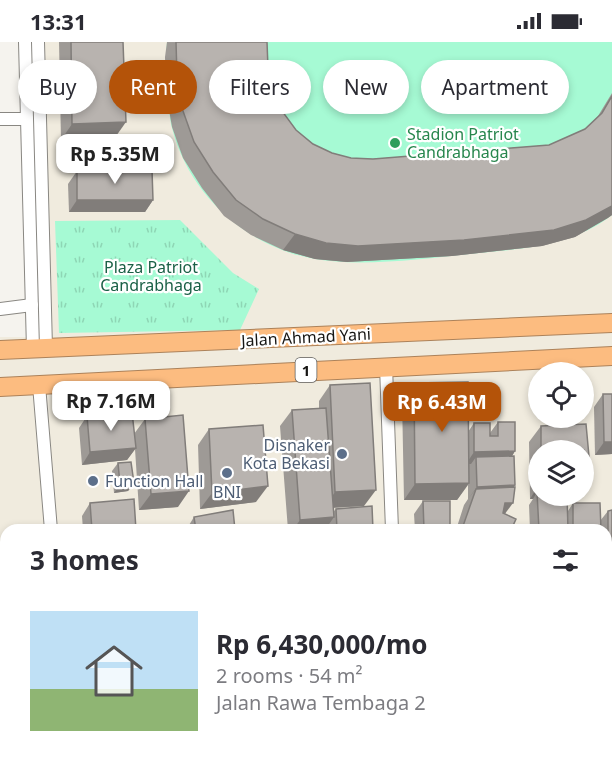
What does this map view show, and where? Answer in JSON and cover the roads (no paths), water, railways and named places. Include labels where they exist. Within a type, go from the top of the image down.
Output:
[{"type":"highway","name":"Jalan Ahmad Yani","points":[[0,350],[612,323]]},
{"type":"highway","name":"Jalan Ahmad Yani","points":[[0,387],[612,356]]},
{"type":"street","points":[[24,42],[24,119],[32,306],[39,349]]},
{"type":"street","points":[[38,42],[39,349]]},
{"type":"street","points":[[0,119],[24,119]]},
{"type":"street","points":[[0,309],[32,306]]},
{"type":"street","points":[[386,366],[392,524]]},
{"type":"street","points":[[39,385],[51,524]]},
{"type":"place","name":"Stadion Patriot Candrabhaga","points":[[395,143]]},
{"type":"place","name":"Disnaker Kota Bekasi","points":[[342,454]]},
{"type":"place","name":"BNI","points":[[227,473]]},
{"type":"place","name":"Function Hall","points":[[93,481]]},
{"type":"park label","name":"Plaza Patriot Candrabhaga","points":[[151,276]]}]
